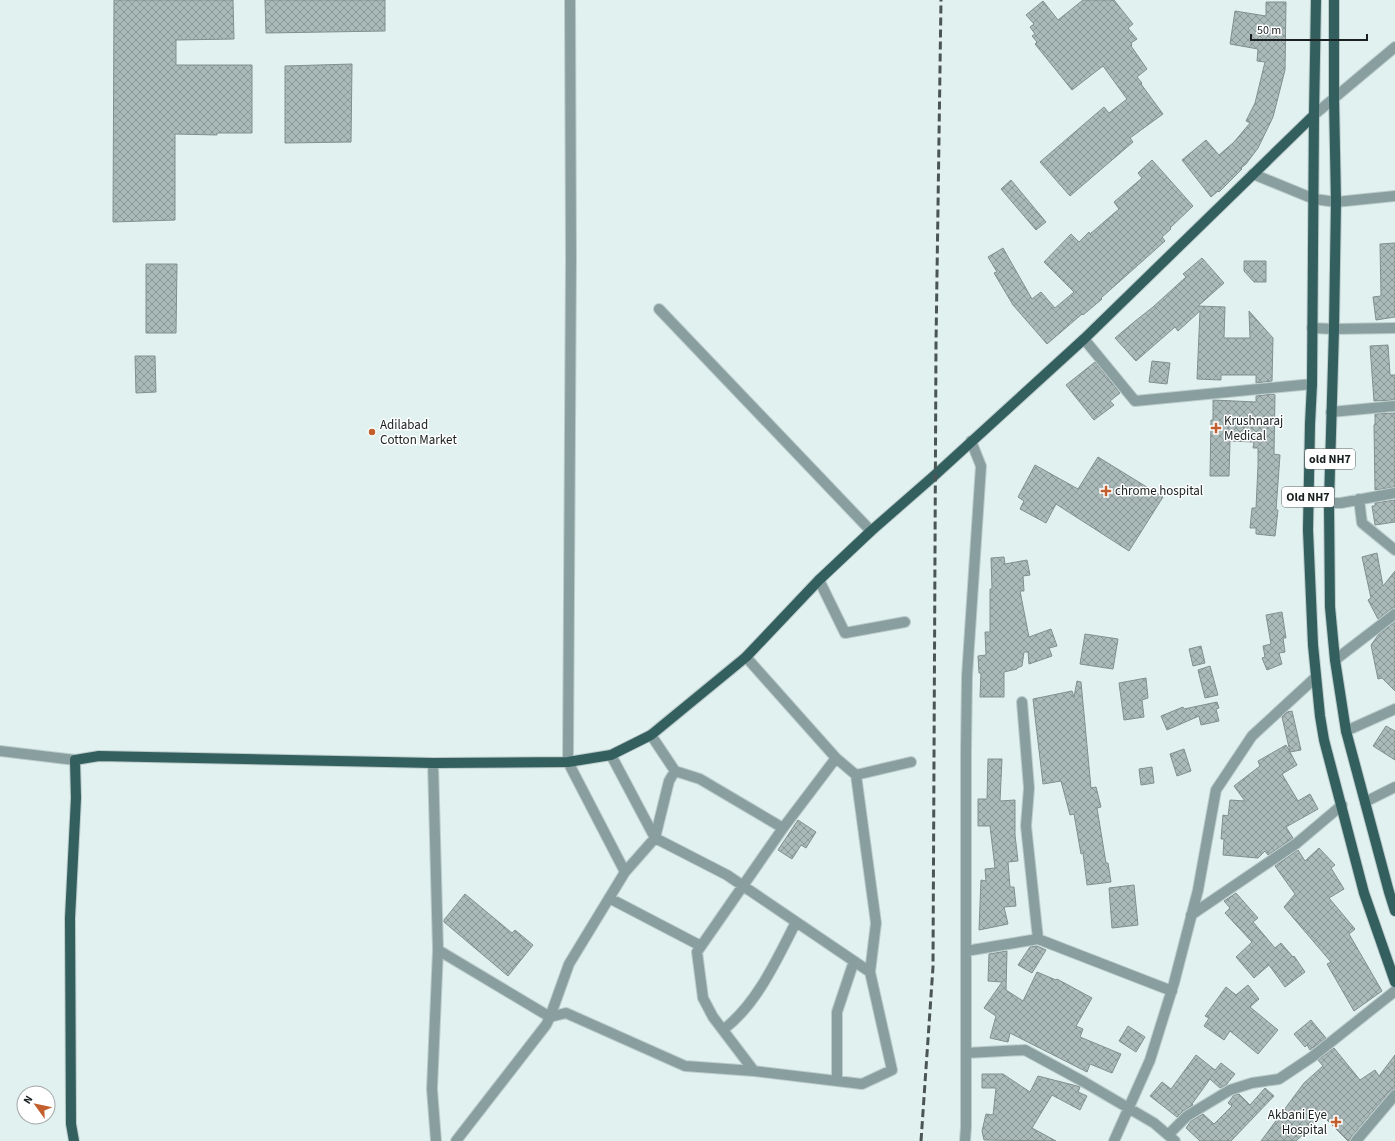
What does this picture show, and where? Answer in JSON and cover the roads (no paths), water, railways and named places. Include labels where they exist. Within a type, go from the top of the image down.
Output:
[{"type":"main road","name":"Old NH7","points":[[1316,0],[1312,384],[1308,530],[1316,677],[1324,740],[1364,893],[1395,982]]},
{"type":"main road","name":"old NH7","points":[[1334,0],[1336,202],[1329,503],[1330,607],[1335,660],[1346,731],[1392,891],[1395,911]]},
{"type":"main road","points":[[74,1141],[71,1124],[70,918],[76,798],[75,760],[100,756],[433,763],[568,762],[611,755],[651,735],[746,657],[819,580],[1084,339],[1314,115]]},
{"type":"street","points":[[570,0],[571,274],[568,762],[625,872]]},
{"type":"street","points":[[1314,115],[1395,48]]},
{"type":"street","points":[[1253,174],[1314,199],[1336,202],[1395,196]]},
{"type":"street","points":[[659,309],[872,531]]},
{"type":"street","points":[[1312,328],[1395,328]]},
{"type":"street","points":[[1084,339],[1136,401],[1312,384]]},
{"type":"street","points":[[1331,412],[1395,406]]},
{"type":"street","points":[[965,1141],[967,676],[981,466],[971,441]]},
{"type":"street","points":[[1329,503],[1341,503],[1395,493]]},
{"type":"street","points":[[1359,499],[1362,523],[1395,550]]},
{"type":"street","points":[[819,580],[845,633],[905,622]]},
{"type":"street","points":[[1335,660],[1395,614]]},
{"type":"street","points":[[438,950],[550,1016],[566,1013],[685,1066],[754,1071],[862,1084],[892,1070],[870,972],[876,923],[856,775],[836,758],[746,657]]},
{"type":"street","points":[[1114,1141],[1150,1060],[1172,990],[1198,890],[1216,790],[1252,736],[1316,677]]},
{"type":"street","points":[[1022,702],[1029,788],[1026,826],[1038,939]]},
{"type":"street","points":[[1346,731],[1395,709]]},
{"type":"street","points":[[651,735],[675,770],[700,779],[783,828]]},
{"type":"street","points":[[0,751],[75,760]]},
{"type":"street","points":[[611,755],[655,838],[727,875],[870,972]]},
{"type":"street","points":[[754,1071],[724,1029],[713,1017],[703,998],[696,952],[783,828],[836,758]]},
{"type":"street","points":[[856,775],[911,762]]},
{"type":"street","points":[[433,763],[438,950],[432,1088],[436,1141]]},
{"type":"street","points":[[456,1141],[541,1031],[550,1016],[569,964],[625,872],[655,838],[669,781],[675,770]]},
{"type":"street","points":[[1366,802],[1395,787]]},
{"type":"street","points":[[1191,915],[1297,843],[1342,805]]},
{"type":"street","points":[[609,898],[701,946]]},
{"type":"street","points":[[724,1029],[736,1020],[767,979],[796,922]]},
{"type":"street","points":[[966,951],[1038,939],[1172,990]]},
{"type":"street","points":[[837,1080],[837,1012],[854,961]]},
{"type":"street","points":[[966,1053],[1025,1050],[1084,1082],[1154,1123],[1171,1138],[1187,1116],[1230,1090],[1252,1083],[1279,1079],[1312,1057],[1395,991]]},
{"type":"street","points":[[1356,1141],[1395,1096]]},
{"type":"railway","points":[[921,1141],[933,967],[936,344],[941,0]]},
{"type":"place","name":"Krushnaraj Medical","points":[[1216,428]]},
{"type":"place","name":"Adilabad Cotton Market","points":[[372,432]]},
{"type":"place","name":"chrome hospital","points":[[1106,491]]},
{"type":"place","name":"Akbani Eye Hospital","points":[[1336,1122]]}]
